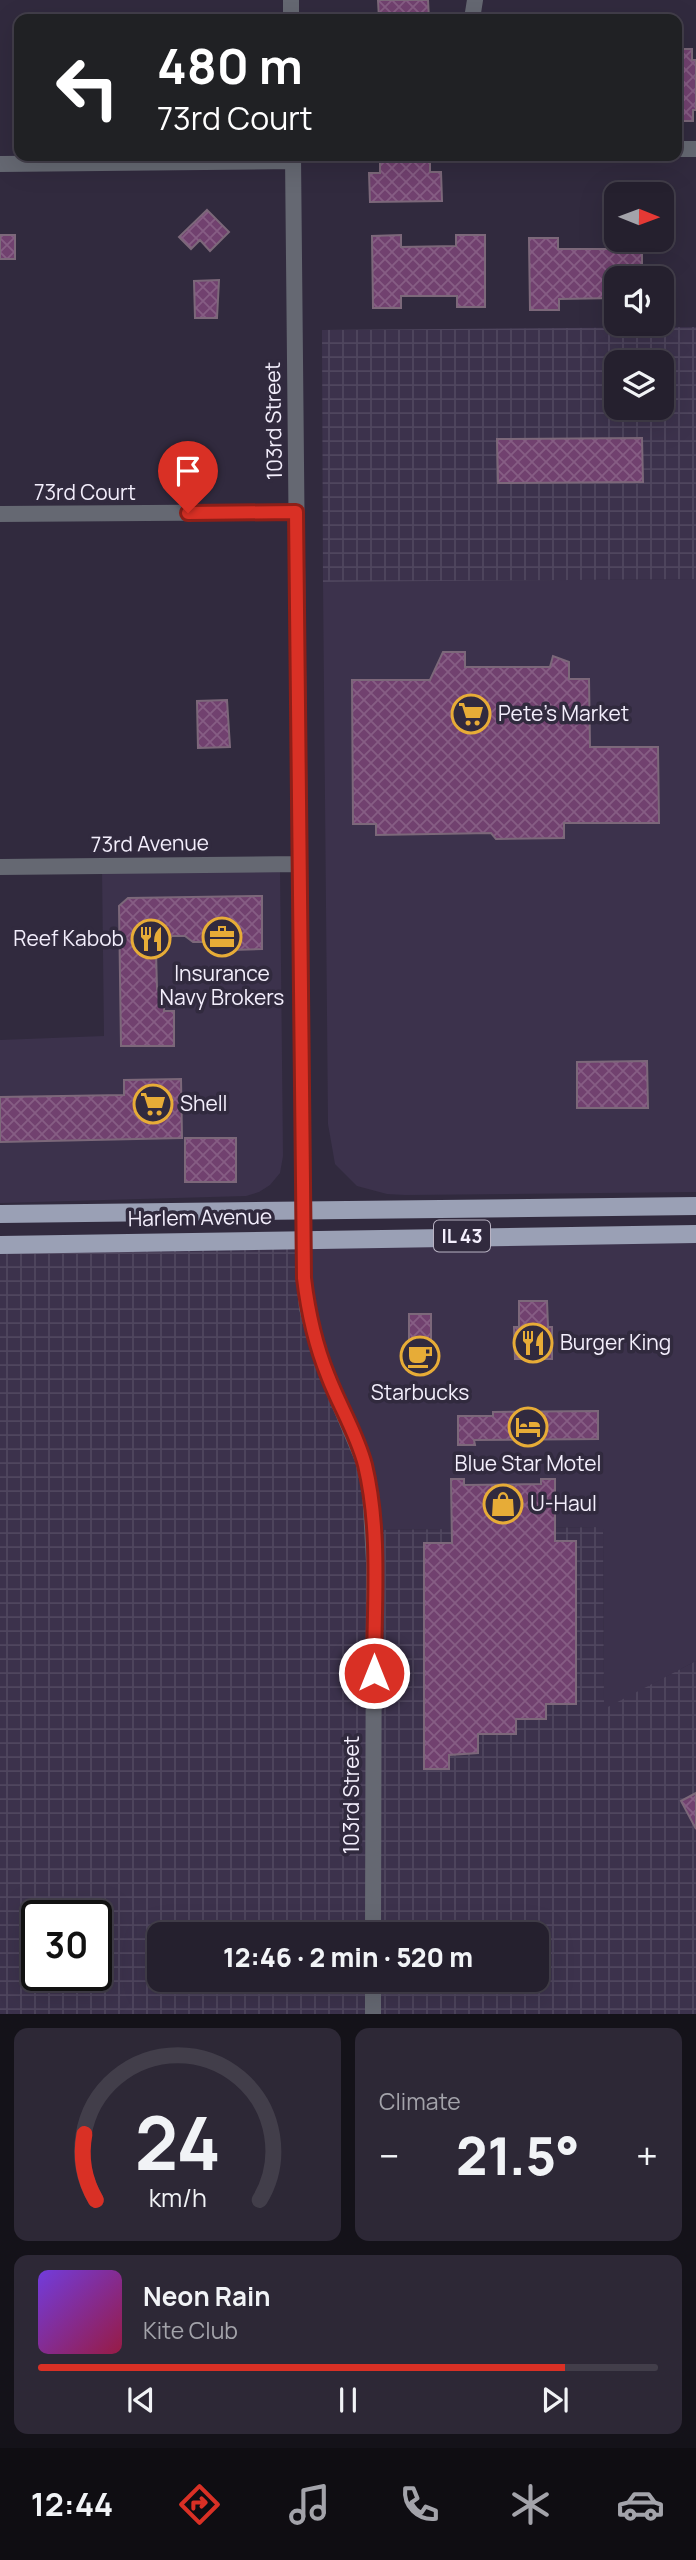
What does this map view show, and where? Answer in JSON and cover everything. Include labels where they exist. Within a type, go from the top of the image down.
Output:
[{"type":"main road","name":"Harlem Avenue","points":[[0,1214],[696,1206]]},
{"type":"main road","name":"Harlem Avenue","points":[[0,1245],[303,1238],[696,1234]]},
{"type":"street","points":[[0,164],[176,161]]},
{"type":"street","name":"103rd Street","points":[[293,161],[303,1238],[307,1308],[327,1375],[363,1460],[373,1519],[373,1922]]},
{"type":"street","name":"73rd Court","points":[[0,514],[296,512]]},
{"type":"street","name":"73rd Avenue","points":[[0,867],[300,864]]},
{"type":"street","points":[[373,1992],[373,2014]]},
{"type":"shaded area","points":[[674,327],[696,327],[696,579],[323,582],[322,330],[604,328],[604,336],[674,336]]},
{"type":"shaded area","points":[[696,579],[696,1192],[406,1195],[387,1194],[357,1186],[335,1164],[328,1124],[323,582]]},
{"type":"shaded area","points":[[280,867],[283,1156],[280,1173],[270,1185],[246,1196],[0,1203],[0,1040],[104,1036],[102,868]]},
{"type":"shaded area","points":[[696,1242],[696,1661],[604,1710],[603,1527],[377,1530],[317,1337],[306,1247]]},
{"type":"shaded area","points":[[306,1247],[307,1284],[377,1530],[603,1527],[604,1709],[696,1661],[696,2014],[0,2014],[0,1252]]},
{"type":"building","points":[[378,0],[428,0],[429,14],[379,14]]},
{"type":"building","points":[[682,49],[692,49],[692,60],[696,60],[696,110],[693,110],[693,121],[682,121]]},
{"type":"building","points":[[380,161],[430,161],[430,172],[441,172],[442,201],[370,202],[369,173],[380,173]]},
{"type":"building","points":[[207,210],[229,232],[210,251],[200,240],[191,249],[179,237]]},
{"type":"building","points":[[0,235],[15,235],[15,259],[0,259]]},
{"type":"building","points":[[401,235],[401,247],[456,246],[456,235],[485,235],[485,307],[457,307],[457,296],[401,296],[401,308],[373,308],[372,236]]},
{"type":"building","points":[[529,238],[558,238],[558,249],[642,252],[642,266],[604,266],[604,298],[559,299],[559,310],[530,310]]},
{"type":"building","points":[[219,280],[217,318],[195,318],[194,281]]},
{"type":"building","points":[[642,438],[643,482],[498,483],[497,439]]},
{"type":"building","name":"Pete's Market","points":[[443,652],[465,652],[465,667],[550,667],[553,656],[569,662],[569,679],[589,679],[590,747],[658,747],[659,823],[564,823],[564,838],[496,839],[491,833],[376,835],[376,824],[353,824],[352,680],[430,680]]},
{"type":"building","points":[[227,700],[230,747],[198,748],[197,701]]},
{"type":"building","points":[[262,896],[262,949],[232,950],[226,942],[193,942],[185,936],[172,936],[156,951],[157,989],[164,996],[164,1011],[174,1011],[174,1046],[121,1046],[119,906],[128,898]]},
{"type":"building","points":[[647,1061],[648,1108],[577,1108],[577,1062]]},
{"type":"building","points":[[181,1079],[182,1138],[0,1142],[0,1097],[124,1095],[124,1080]]},
{"type":"building","name":"Shell","points":[[185,1138],[236,1138],[236,1182],[185,1182]]},
{"type":"building","name":"Burger King","points":[[519,1301],[547,1301],[548,1327],[552,1327],[552,1359],[515,1359],[514,1327],[519,1327]]},
{"type":"building","name":"Starbucks","points":[[409,1314],[431,1314],[431,1371],[409,1372]]},
{"type":"building","name":"Blue Star Motel","points":[[598,1411],[598,1439],[474,1440],[475,1445],[458,1445],[458,1416],[493,1416],[493,1412]]},
{"type":"building","points":[[451,1479],[464,1479],[464,1485],[541,1484],[541,1479],[555,1479],[555,1541],[576,1541],[576,1704],[546,1704],[546,1719],[516,1719],[516,1734],[478,1734],[478,1753],[449,1755],[449,1769],[424,1769],[424,1543],[452,1543]]},
{"type":"building","points":[[696,1793],[696,1829],[681,1801]]},
{"type":"place","name":"Pete's Market","points":[[471,714]]},
{"type":"place","name":"Insurance Navy Brokers","points":[[222,937]]},
{"type":"place","name":"Reef Kabob","points":[[151,939]]},
{"type":"place","name":"Shell","points":[[153,1104]]},
{"type":"place","name":"Burger King","points":[[533,1343]]},
{"type":"place","name":"Starbucks","points":[[420,1356]]},
{"type":"place","name":"Blue Star Motel","points":[[528,1427]]},
{"type":"place","name":"U-Haul","points":[[503,1504]]},
{"type":"route","points":[[188,513],[296,512],[304,1278],[307,1308],[315,1337],[327,1375],[363,1460],[370,1490],[374,1562],[374,1673]]}]
